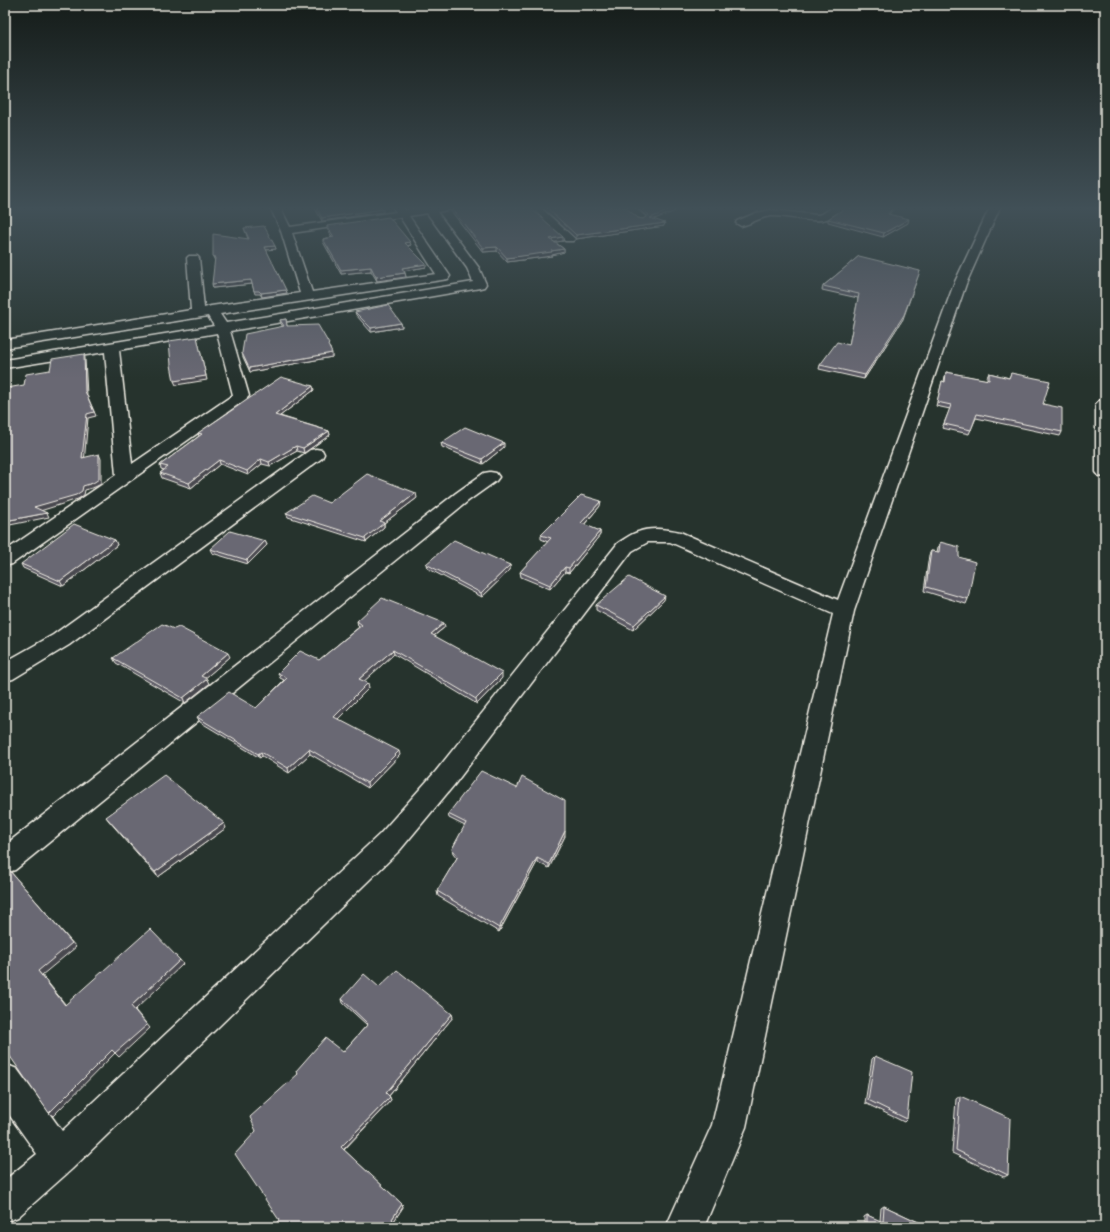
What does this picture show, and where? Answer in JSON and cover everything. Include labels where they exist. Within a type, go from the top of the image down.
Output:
[{"type":"street","points":[[5,560],[241,396],[222,328],[205,311],[194,264]]},
{"type":"street","points":[[297,264],[307,296]]},
{"type":"street","points":[[443,264],[452,275]]},
{"type":"street","points":[[5,364],[480,284],[470,264]]},
{"type":"street","points":[[684,1227],[729,1127],[844,611],[960,284],[969,264]]},
{"type":"street","points":[[5,344],[205,311],[452,275],[474,270]]},
{"type":"street","points":[[112,347],[125,477]]},
{"type":"street","points":[[1105,405],[1104,404],[1105,472]]},
{"type":"street","points":[[5,674],[61,640],[316,454]]},
{"type":"street","points":[[5,861],[462,497],[490,477]]},
{"type":"street","points":[[5,1204],[60,1157],[390,842],[445,778],[625,547],[644,536],[673,536],[844,611]]},
{"type":"street","points":[[5,1081],[60,1157]]},
{"type":"building","points":[[214,264],[274,264],[286,290],[261,293],[259,291],[254,291],[251,280],[212,284]]},
{"type":"building","points":[[338,264],[423,264],[402,268],[405,273],[376,277],[371,267],[341,270]]},
{"type":"building","points":[[849,264],[894,264],[920,271],[904,315],[865,375],[820,365],[837,342],[849,345],[859,294],[823,286]]},
{"type":"building","points":[[388,305],[401,323],[371,328],[355,312]]},
{"type":"building","points":[[286,319],[287,326],[318,325],[329,344],[328,345],[332,353],[249,368],[242,353],[245,334],[284,326],[280,320]]},
{"type":"building","points":[[197,337],[206,376],[174,381],[169,341]]},
{"type":"building","points":[[84,354],[85,391],[94,412],[87,414],[82,458],[99,454],[99,479],[93,483],[83,486],[82,491],[76,495],[34,507],[47,513],[5,521],[5,395],[7,388],[24,385],[26,374],[50,370],[52,359]]},
{"type":"building","points":[[946,372],[989,380],[989,373],[1009,378],[1011,373],[1050,381],[1043,404],[1062,408],[1062,432],[977,414],[971,430],[944,424],[951,405],[937,402],[942,381],[945,382]]},
{"type":"building","points":[[281,377],[313,386],[275,415],[329,431],[303,448],[296,446],[269,462],[261,459],[247,471],[219,460],[189,483],[160,473],[168,467],[160,465],[202,434],[198,433]]},
{"type":"building","points":[[465,427],[504,443],[482,459],[441,443]]},
{"type":"building","points":[[367,474],[416,493],[380,521],[384,523],[365,538],[286,513],[312,496],[329,503]]},
{"type":"building","points":[[581,495],[601,501],[581,523],[600,531],[569,568],[565,567],[550,585],[520,572],[551,538],[541,535]]},
{"type":"building","points":[[74,524],[115,540],[60,581],[21,564]]},
{"type":"building","points":[[230,531],[265,541],[247,560],[210,549]]},
{"type":"building","points":[[454,540],[510,565],[481,593],[426,564]]},
{"type":"building","points":[[940,542],[959,547],[959,557],[975,562],[968,599],[926,587],[931,551],[939,552]]},
{"type":"building","points":[[629,577],[665,596],[634,625],[596,605]]},
{"type":"building","points":[[382,598],[444,623],[431,634],[502,673],[476,699],[393,650],[359,679],[368,683],[334,717],[399,751],[367,783],[309,749],[288,768],[261,752],[258,754],[197,717],[229,692],[256,708],[287,678],[278,673],[300,651],[319,660],[362,625],[357,621]]},
{"type":"building","points":[[162,624],[174,629],[179,627],[228,653],[201,676],[207,679],[183,698],[113,658]]},
{"type":"building","points":[[481,771],[517,788],[522,777],[565,801],[565,831],[549,864],[537,858],[499,928],[437,891],[458,856],[452,849],[466,823],[448,814]]},
{"type":"building","points":[[164,775],[224,823],[155,872],[106,817]]},
{"type":"building","points":[[9,870],[72,943],[38,971],[65,1005],[150,929],[180,960],[131,1006],[147,1025],[115,1053],[112,1050],[49,1113],[5,1049],[5,873]]},
{"type":"building","points":[[397,970],[452,1014],[386,1093],[390,1097],[341,1147],[402,1204],[392,1219],[399,1227],[273,1227],[279,1220],[235,1154],[256,1131],[250,1117],[298,1074],[296,1071],[325,1038],[343,1052],[368,1024],[342,999],[364,974],[379,987]]},
{"type":"building","points":[[875,1056],[912,1072],[907,1119],[868,1100]]},
{"type":"building","points":[[960,1096],[1010,1118],[1008,1175],[956,1150]]},
{"type":"building","points":[[884,1206],[929,1227],[867,1227],[867,1215],[883,1222]]}]
